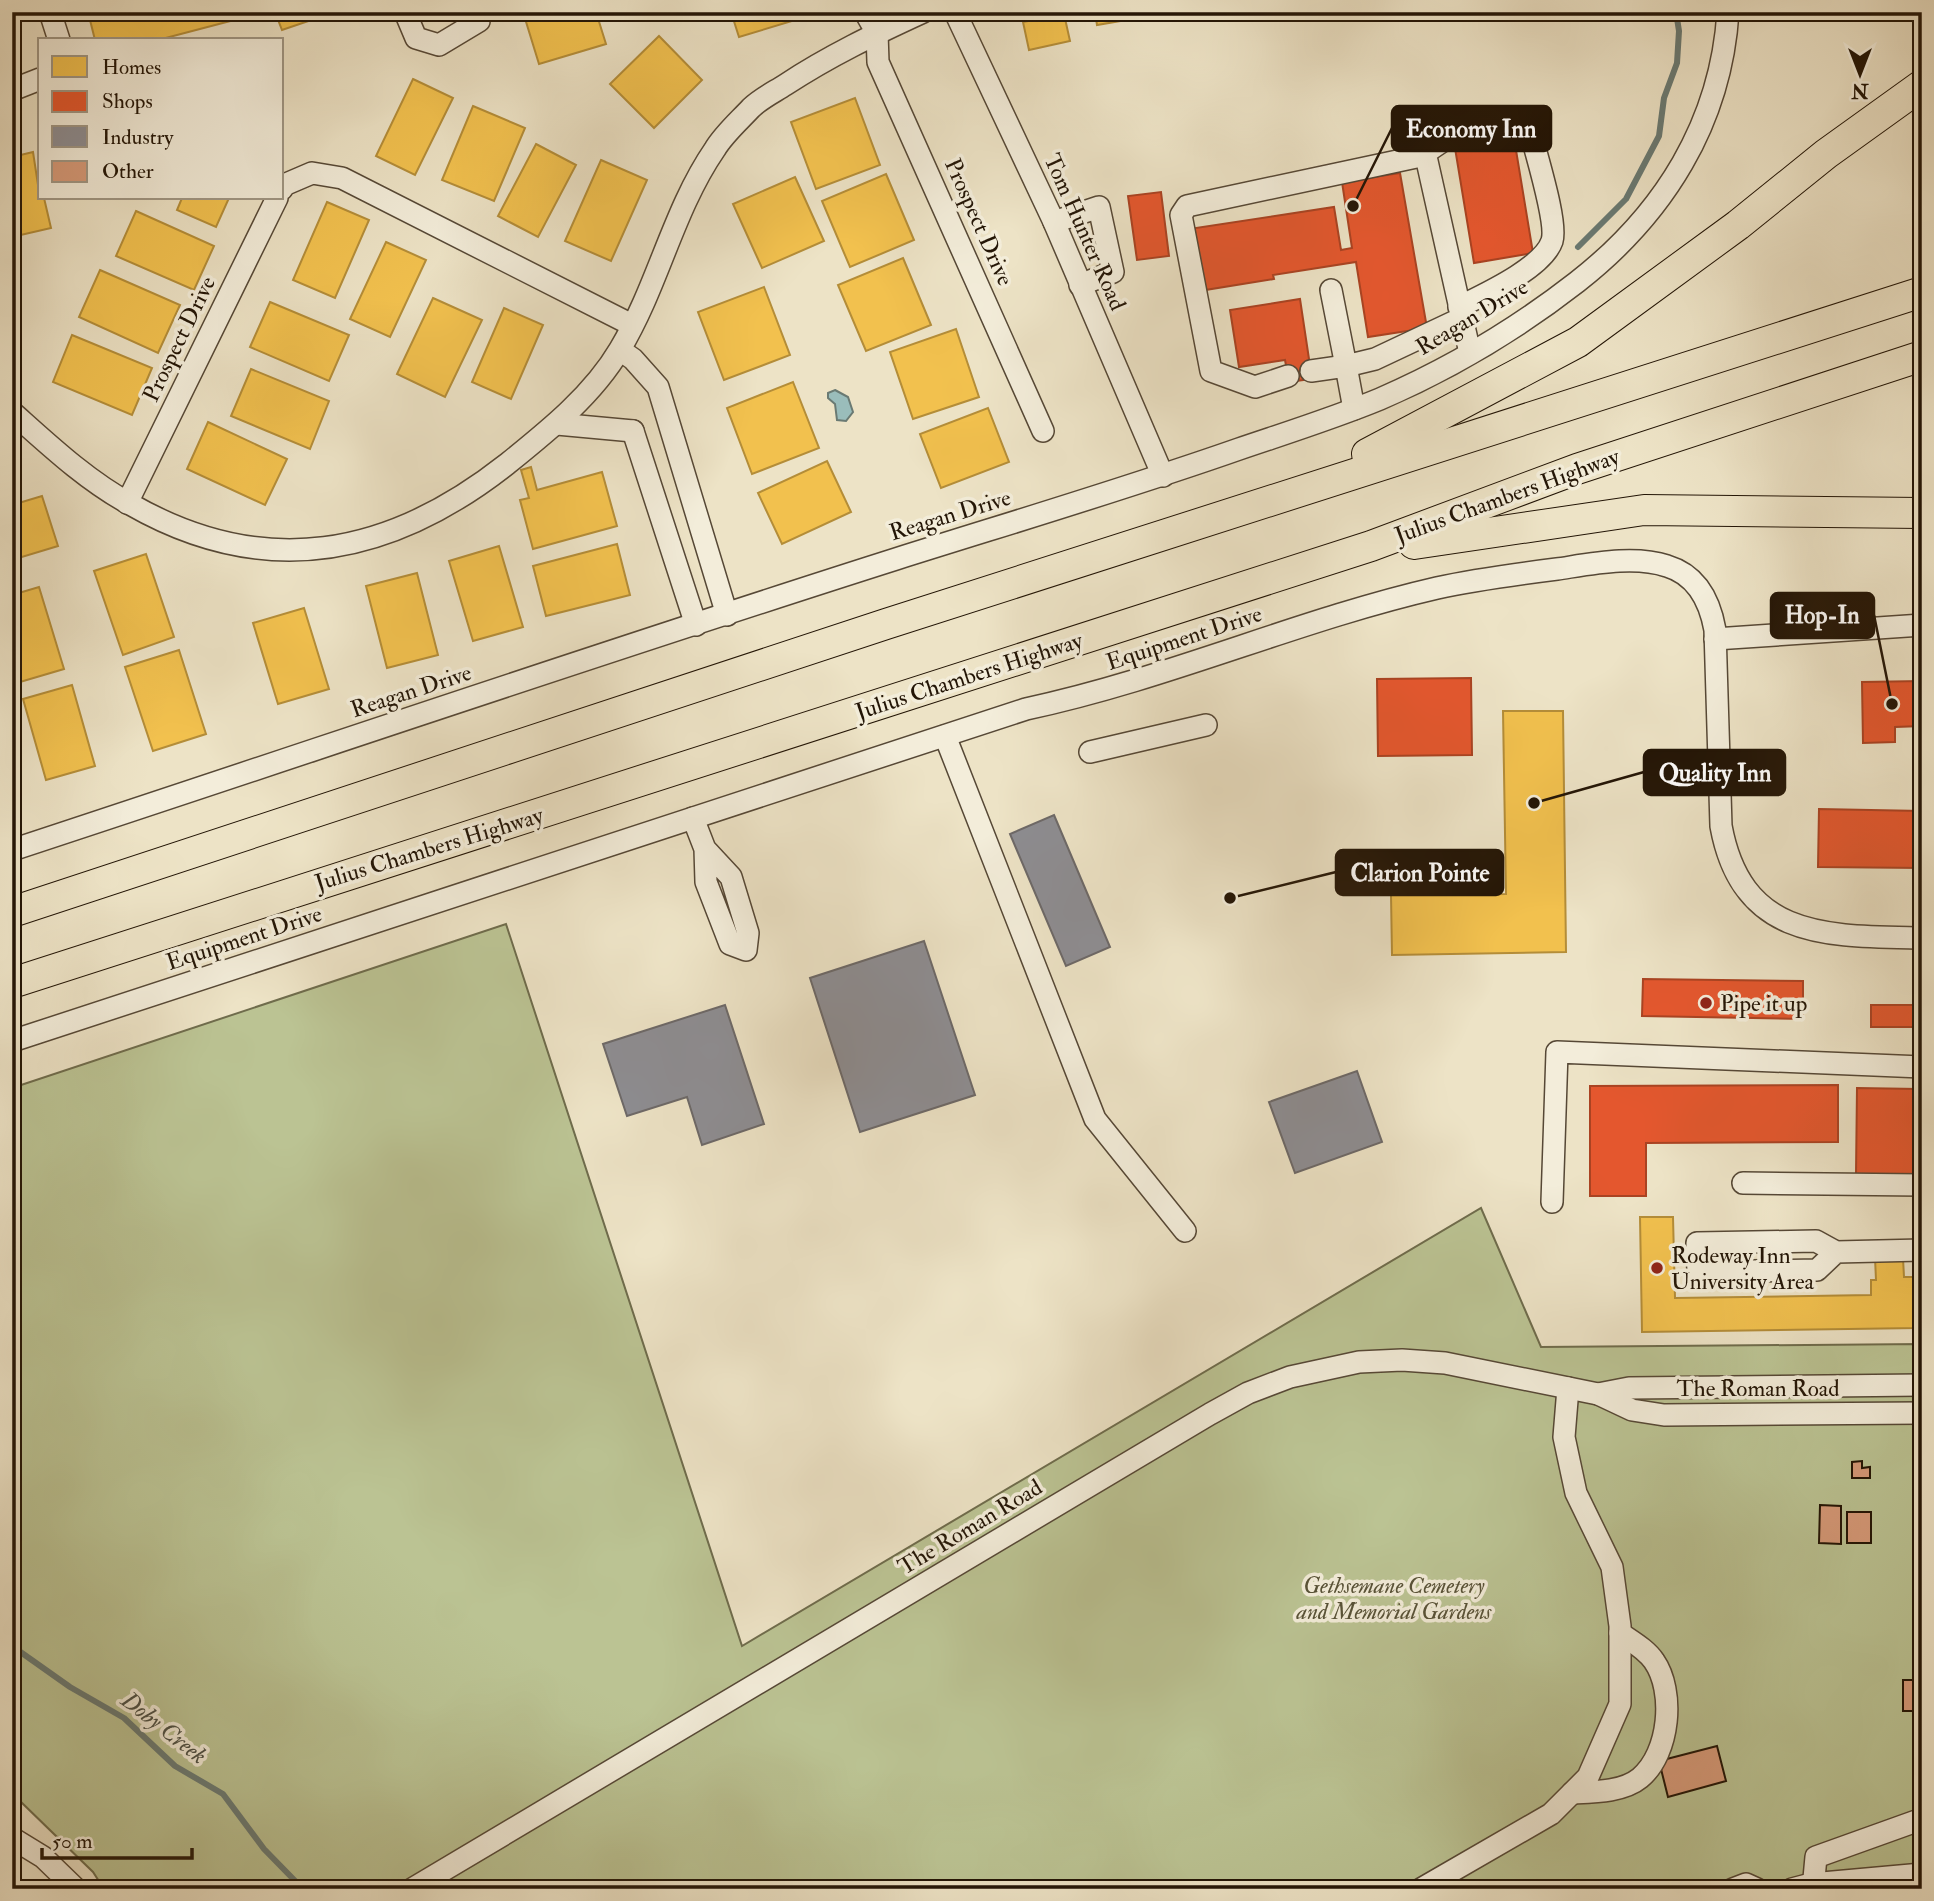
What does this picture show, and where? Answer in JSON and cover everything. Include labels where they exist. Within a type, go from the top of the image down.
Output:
[{"type":"highway","points":[[1306,488],[1453,406],[1578,342],[1738,225],[1826,154],[1922,85]]},
{"type":"highway","points":[[12,912],[1306,488],[1922,292]]},
{"type":"highway","name":"Julius Chambers Highway","points":[[12,983],[1342,555],[1577,470],[1922,356]]},
{"type":"highway","points":[[1342,555],[1644,510],[1922,513]]},
{"type":"street","points":[[50,12],[58,38]]},
{"type":"street","points":[[405,12],[416,38],[439,45],[479,21],[479,12]]},
{"type":"street","name":"Prospect Drive","points":[[865,12],[877,33],[878,62],[1043,431]]},
{"type":"street","points":[[12,412],[63,457],[127,503],[192,533],[230,546],[279,551],[343,546],[434,513],[478,487],[557,424],[620,350],[715,148],[754,105],[815,65],[923,12]]},
{"type":"street","name":"Tom Hunter Road","points":[[955,12],[1054,222],[1163,475]]},
{"type":"street","name":"Reagan Drive","points":[[12,850],[1163,475],[1354,409],[1410,385],[1470,353],[1575,284],[1642,222],[1668,191],[1690,154],[1718,86],[1726,48],[1728,12]]},
{"type":"street","points":[[13,86],[38,80]]},
{"type":"street","points":[[1288,376],[1255,387],[1211,371],[1181,215],[1187,206],[1421,156],[1457,130],[1507,117],[1519,118],[1530,129],[1553,221],[1552,242],[1538,259],[1461,313],[1375,359],[1311,371]]},
{"type":"street","points":[[1421,156],[1427,161],[1470,353]]},
{"type":"street","points":[[284,185],[312,173],[342,177],[632,325]]},
{"type":"street","name":"Prospect Drive","points":[[127,503],[276,200]]},
{"type":"street","points":[[1054,222],[1099,207],[1113,272],[1080,285]]},
{"type":"street","points":[[1331,290],[1354,409]]},
{"type":"street","points":[[620,350],[633,359],[658,387],[727,615]]},
{"type":"street","points":[[557,424],[633,431],[664,414]]},
{"type":"street","points":[[633,431],[696,625]]},
{"type":"street","points":[[678,570],[710,559]]},
{"type":"street","name":"Equipment Drive","points":[[12,1041],[1026,709],[1114,689],[1368,606],[1437,588],[1547,570],[1651,562],[1670,566],[1688,577],[1702,592],[1711,610],[1715,639],[1721,826],[1731,865],[1744,888],[1771,914],[1810,932],[1838,936],[1922,938]]},
{"type":"street","points":[[1715,639],[1922,625]]},
{"type":"street","points":[[1090,752],[1206,725]]},
{"type":"street","points":[[945,736],[1095,1119],[1185,1231]]},
{"type":"street","points":[[693,818],[705,849]]},
{"type":"street","points":[[1552,1202],[1557,1052],[1922,1067]]},
{"type":"street","points":[[1743,1183],[1922,1185]]},
{"type":"street","points":[[1836,1251],[1817,1270],[1698,1272],[1697,1243],[1816,1241],[1836,1251],[1922,1250]]},
{"type":"street","name":"The Roman Road","points":[[412,1889],[1248,1393],[1290,1377],[1337,1365],[1402,1360],[1445,1363],[1598,1394],[1632,1410],[1664,1415],[1922,1413]]},
{"type":"street","name":"The Roman Road","points":[[1598,1394],[1629,1388],[1922,1385]]},
{"type":"street","points":[[1421,1889],[1551,1814],[1588,1777],[1620,1704],[1620,1633],[1612,1567],[1573,1482],[1564,1437],[1569,1388]]},
{"type":"street","points":[[1572,1793],[1625,1786],[1641,1777],[1657,1752],[1664,1731],[1667,1711],[1661,1675],[1653,1660],[1620,1633]]},
{"type":"street","points":[[1922,1819],[1816,1857],[1805,1887],[1922,1874]]},
{"type":"street","points":[[12,1838],[43,1857],[76,1889]]},
{"type":"street","points":[[1733,1889],[1746,1884],[1757,1889]]},
{"type":"green space","name":"Gethsemane Cemetery and Memorial Gardens","points":[[506,924],[742,1646],[1481,1208],[1541,1347],[1922,1344],[1922,1889],[104,1889],[93,1872],[21,1802],[12,1799],[12,1088]]},
{"type":"water","points":[[835,390],[848,397],[853,412],[846,421],[837,420],[835,404],[828,398],[828,393]]},
{"type":"building: Homes","points":[[88,12],[236,12],[238,19],[166,38],[94,38]]},
{"type":"building: Homes","points":[[275,12],[335,12],[282,30]]},
{"type":"building: Homes","points":[[523,12],[596,12],[606,44],[539,64]]},
{"type":"building: Homes","points":[[731,12],[804,12],[805,17],[739,37]]},
{"type":"building: Homes","points":[[1095,12],[1143,12],[1144,17],[1097,25]]},
{"type":"building: Homes","points":[[1064,14],[1070,41],[1029,50],[1023,22]]},
{"type":"building: Homes","points":[[659,36],[702,80],[654,128],[610,84]]},
{"type":"building: Homes","points":[[413,79],[453,98],[415,175],[376,156]]},
{"type":"building: Homes","points":[[855,98],[880,165],[816,189],[791,122]]},
{"type":"building: Homes","points":[[473,106],[525,128],[494,201],[442,180]]},
{"type":"building: Homes","points":[[536,144],[576,165],[538,237],[498,216]]},
{"type":"building: Homes","points":[[33,152],[38,200],[44,200],[51,228],[12,237],[12,157]]},
{"type":"building: Homes","points":[[601,160],[647,180],[611,261],[565,241]]},
{"type":"building: Homes","points":[[886,174],[914,240],[850,267],[822,201]]},
{"type":"building: Homes","points":[[795,177],[824,241],[762,268],[733,204]]},
{"type":"building: Homes","points":[[181,200],[228,200],[216,227],[177,210]]},
{"type":"building: Homes","points":[[327,202],[369,220],[335,298],[293,280]]},
{"type":"building: Homes","points":[[136,211],[214,246],[194,290],[116,256]]},
{"type":"building: Homes","points":[[386,242],[426,260],[390,337],[350,319]]},
{"type":"building: Homes","points":[[903,258],[931,325],[866,351],[838,285]]},
{"type":"building: Homes","points":[[100,270],[180,305],[158,353],[79,317]]},
{"type":"building: Homes","points":[[764,287],[790,355],[724,380],[698,312]]},
{"type":"building: Homes","points":[[433,298],[482,320],[445,397],[397,374]]},
{"type":"building: Homes","points":[[270,302],[349,335],[329,381],[250,347]]},
{"type":"building: Homes","points":[[504,308],[543,325],[511,399],[472,382]]},
{"type":"building: Homes","points":[[956,329],[979,397],[913,419],[890,352]]},
{"type":"building: Homes","points":[[72,335],[152,368],[132,415],[53,382]]},
{"type":"building: Homes","points":[[251,369],[329,401],[310,449],[231,416]]},
{"type":"building: Homes","points":[[793,382],[819,448],[752,474],[727,408]]},
{"type":"building: Homes","points":[[988,408],[1009,462],[941,488],[920,434]]},
{"type":"building: Homes","points":[[208,422],[287,459],[265,505],[187,469]]},
{"type":"building: Homes","points":[[827,461],[851,512],[782,544],[758,493]]},
{"type":"building: Homes","points":[[531,467],[537,490],[602,472],[617,526],[533,549],[520,500],[529,498],[521,470]]},
{"type":"building: Homes","points":[[42,496],[58,546],[12,560],[12,505]]},
{"type":"building: Homes","points":[[617,544],[630,595],[546,616],[533,566]]},
{"type":"building: Homes","points":[[499,546],[523,627],[473,641],[449,561]]},
{"type":"building: Homes","points":[[146,554],[174,637],[123,655],[94,571]]},
{"type":"building: Homes","points":[[417,573],[438,655],[387,668],[366,586]]},
{"type":"building: Homes","points":[[39,587],[64,669],[20,682],[12,656],[12,595]]},
{"type":"building: Homes","points":[[304,608],[329,689],[278,704],[253,623]]},
{"type":"building: Homes","points":[[179,650],[206,734],[153,751],[125,667]]},
{"type":"building: Homes","points":[[72,685],[95,766],[46,780],[23,699]]},
{"type":"building: Homes","points":[[1503,711],[1563,711],[1566,952],[1392,955],[1391,895],[1506,894]]},
{"type":"building: Homes","name":"Rodeway Inn University Area","points":[[1640,1217],[1673,1217],[1675,1298],[1871,1295],[1871,1280],[1876,1280],[1875,1258],[1903,1258],[1904,1277],[1919,1277],[1918,1328],[1642,1332]]},
{"type":"building: Shops","points":[[1513,132],[1533,253],[1474,263],[1454,142]]},
{"type":"building: Shops","points":[[1400,173],[1427,328],[1368,337],[1356,262],[1273,275],[1274,279],[1199,291],[1189,229],[1334,207],[1341,250],[1352,248],[1342,182]]},
{"type":"building: Shops","points":[[1161,192],[1169,256],[1137,260],[1128,196]]},
{"type":"building: Shops","points":[[1300,299],[1312,379],[1289,382],[1285,360],[1239,367],[1230,310]]},
{"type":"building: Shops","points":[[1471,678],[1472,755],[1378,756],[1377,679]]},
{"type":"building: Shops","points":[[1922,681],[1922,726],[1895,727],[1895,742],[1863,743],[1862,682]]},
{"type":"building: Shops","points":[[1819,809],[1922,811],[1922,868],[1818,867]]},
{"type":"building: Shops","points":[[1643,979],[1803,981],[1803,1019],[1642,1016]]},
{"type":"building: Shops","points":[[1871,1005],[1922,1005],[1922,1027],[1871,1027]]},
{"type":"building: Shops","points":[[1838,1085],[1838,1142],[1646,1143],[1646,1196],[1590,1196],[1590,1086]]},
{"type":"building: Shops","points":[[1857,1088],[1918,1089],[1917,1118],[1922,1118],[1922,1144],[1918,1144],[1917,1175],[1856,1174]]},
{"type":"building: Industry","points":[[1054,815],[1110,947],[1066,966],[1010,834]]},
{"type":"building: Industry","points":[[924,941],[975,1095],[860,1132],[810,978]]},
{"type":"building: Industry","points":[[725,1005],[764,1124],[702,1145],[687,1097],[627,1116],[603,1044]]},
{"type":"building: Industry","points":[[1357,1071],[1382,1142],[1295,1173],[1269,1102]]},
{"type":"building: Other","points":[[1862,1461],[1862,1468],[1870,1467],[1870,1478],[1852,1478],[1852,1462]]},
{"type":"building: Other","points":[[1820,1505],[1841,1506],[1841,1544],[1819,1543]]},
{"type":"building: Other","points":[[1847,1512],[1871,1512],[1871,1543],[1847,1543]]},
{"type":"building: Other","points":[[1903,1680],[1922,1680],[1922,1711],[1903,1711]]},
{"type":"building: Other","points":[[1717,1746],[1726,1781],[1668,1797],[1659,1761]]},
{"type":"waterway","points":[[1578,247],[1626,199],[1659,136],[1664,98],[1677,63],[1679,31],[1676,12]]},
{"type":"waterway","name":"Doby Creek","points":[[12,1646],[70,1687],[124,1718],[175,1766],[223,1794],[264,1849],[303,1889]]},
{"type":"place","name":"Economy Inn","points":[[1353,206]]},
{"type":"place","name":"Hop-In","points":[[1892,704]]},
{"type":"place","name":"Quality Inn","points":[[1534,803]]},
{"type":"place","name":"Clarion Pointe","points":[[1230,898]]},
{"type":"place","name":"Pipe it up","points":[[1706,1003]]},
{"type":"place","name":"Rodeway Inn University Area","points":[[1657,1268]]}]
